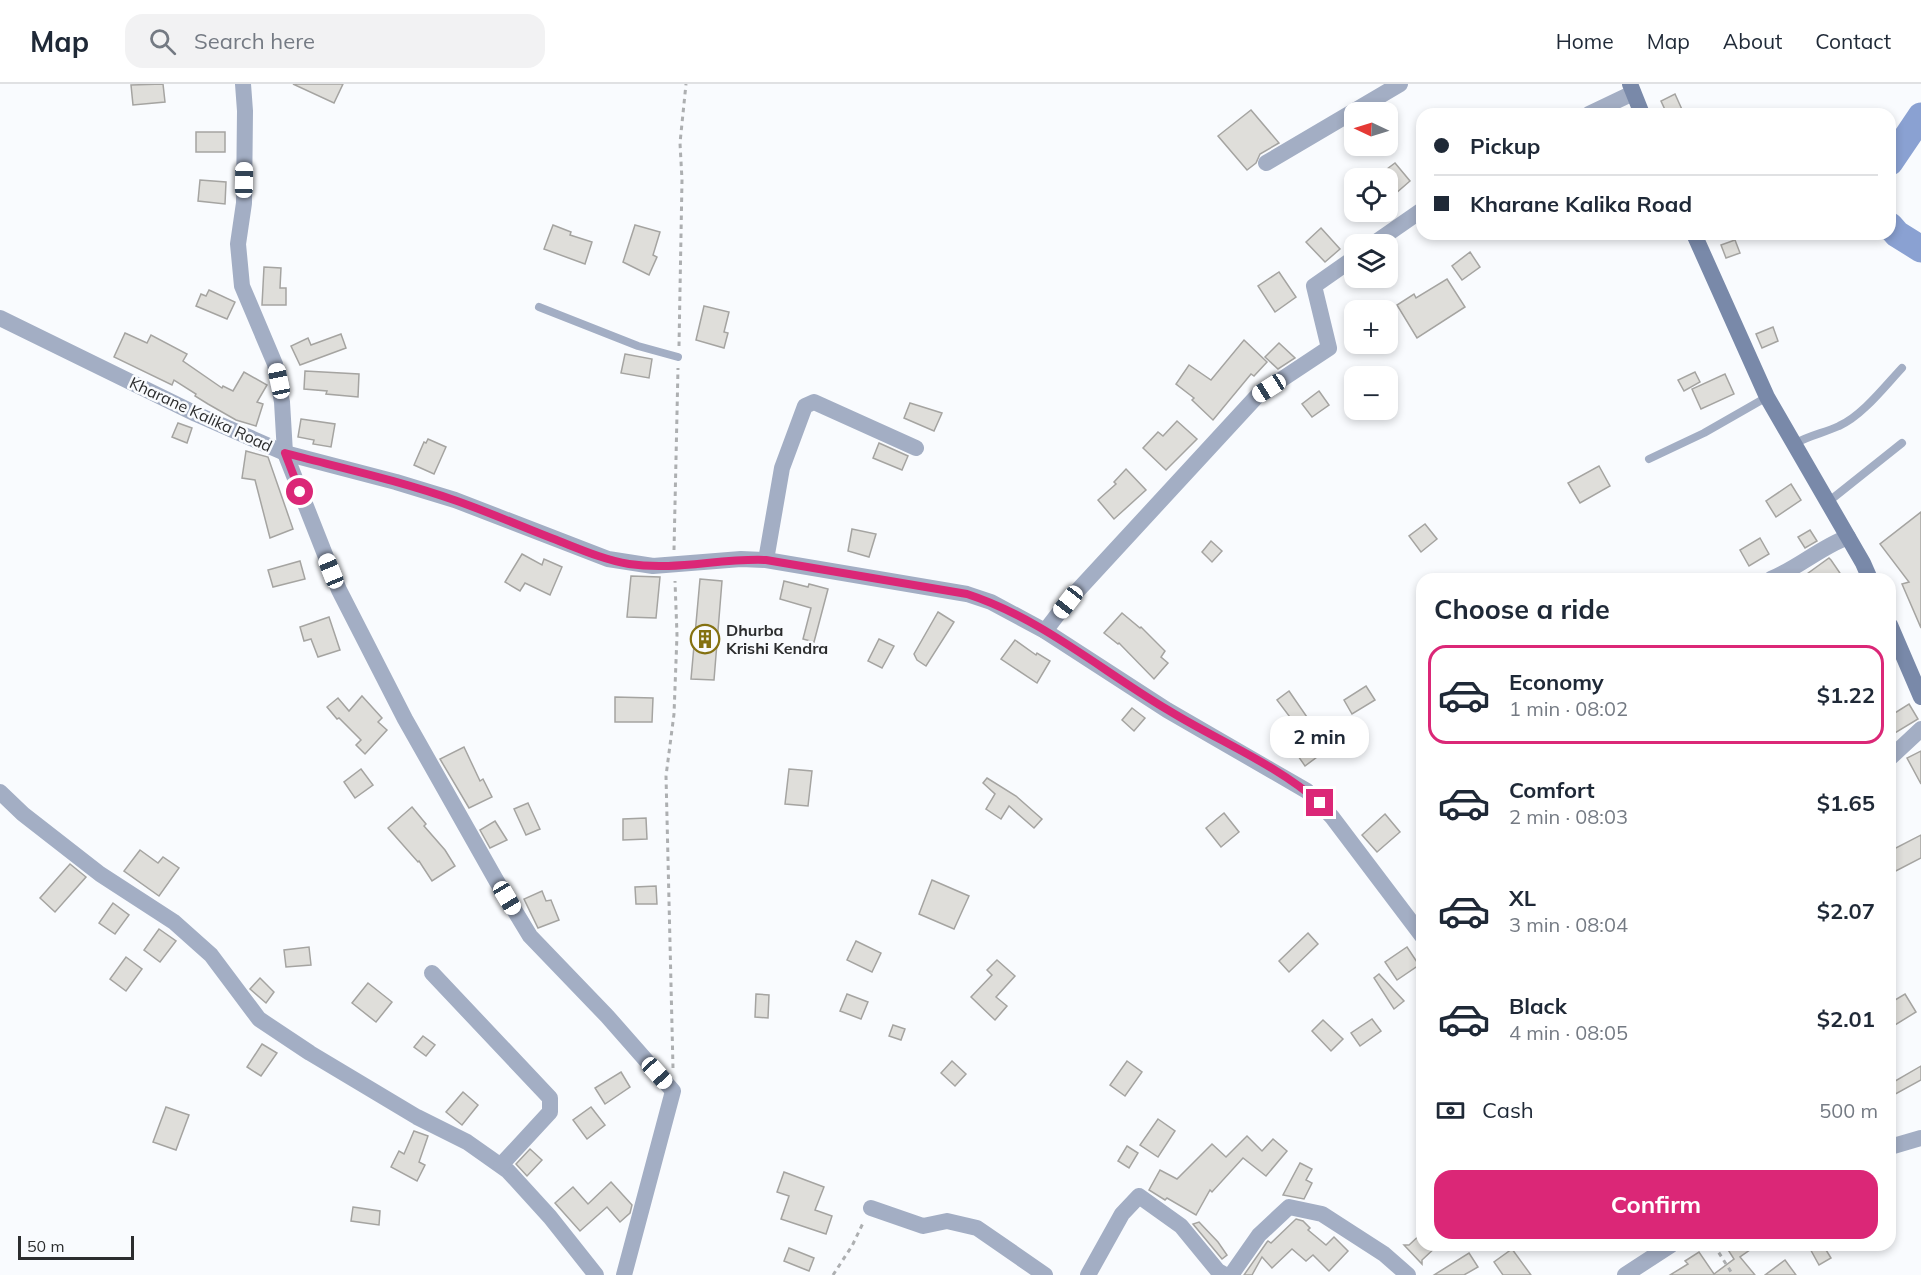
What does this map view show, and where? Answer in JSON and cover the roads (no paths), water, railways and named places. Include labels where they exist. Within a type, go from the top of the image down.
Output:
[{"type":"main road","points":[[1631,88],[1639,108]]},
{"type":"main road","points":[[1697,240],[1767,397],[1867,573]]},
{"type":"main road","points":[[1896,636],[1917,674],[1921,697]]},
{"type":"street","points":[[243,84],[244,203],[238,244],[242,286],[275,364],[282,402],[285,453],[339,590],[405,719],[530,936],[607,1016],[673,1091],[624,1275]]},
{"type":"street","points":[[1266,163],[1400,84]]},
{"type":"street","points":[[1599,108],[1631,88]]},
{"type":"street","points":[[1387,234],[1416,214]]},
{"type":"street","points":[[1045,631],[1076,593],[1258,395],[1329,348],[1314,286],[1344,265]]},
{"type":"street","name":"Kharane Kalika Road","points":[[0,318],[196,414],[285,453],[456,500],[608,559],[644,565],[674,566],[741,559],[766,560],[967,594],[991,602],[1045,631],[1167,710],[1307,791],[1332,817],[1416,928]]},
{"type":"street","points":[[766,560],[782,468],[805,406],[814,402],[916,448]]},
{"type":"street","points":[[1783,573],[1806,561],[1830,544],[1848,537]]},
{"type":"street","points":[[1896,752],[1921,729]]},
{"type":"street","points":[[0,792],[23,814],[100,874],[174,922],[211,955],[259,1019],[310,1053],[417,1117],[467,1142],[508,1171],[550,1217],[596,1275]]},
{"type":"street","points":[[432,973],[550,1098],[550,1112],[501,1166]]},
{"type":"street","points":[[1896,1145],[1921,1138]]},
{"type":"street","points":[[1088,1275],[1122,1214],[1139,1196],[1181,1226],[1218,1272],[1225,1275]]},
{"type":"street","points":[[1231,1275],[1259,1235],[1289,1207],[1322,1214],[1384,1254],[1408,1275]]},
{"type":"street","points":[[871,1208],[923,1226],[948,1221],[977,1228],[1045,1275]]},
{"type":"street","points":[[1625,1275],[1662,1251]]},
{"type":"lane","points":[[540,307],[638,346],[678,357]]},
{"type":"lane","points":[[1794,444],[1812,434],[1839,426],[1853,418],[1902,368]]},
{"type":"lane","points":[[1649,459],[1704,433],[1767,397]]},
{"type":"lane","points":[[1828,502],[1902,442]]},
{"type":"waterway","points":[[1896,153],[1921,116]]},
{"type":"waterway","points":[[1896,233],[1921,249]]},
{"type":"place","name":"Dhurba Krishi Kendra","points":[[705,639]]}]
